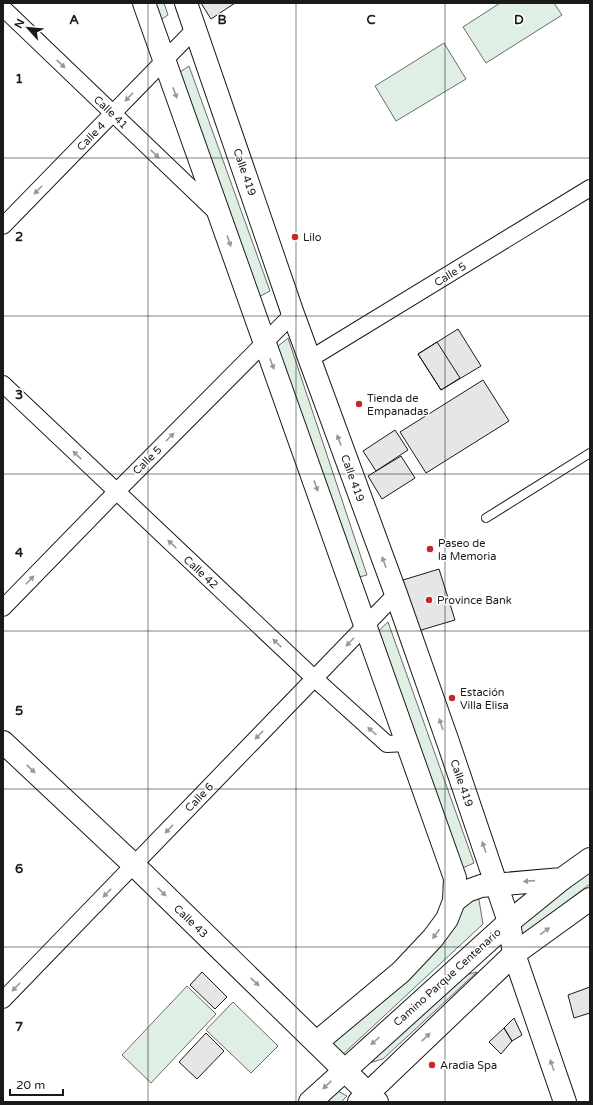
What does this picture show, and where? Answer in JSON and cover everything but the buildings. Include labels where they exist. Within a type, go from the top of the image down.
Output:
[{"type":"main road","points":[[144,3],[455,878],[454,900],[447,919],[433,938],[401,972],[317,1042]]},
{"type":"main road","name":"Calle 419","points":[[186,3],[293,314],[396,594],[509,922],[514,954],[565,1102]]},
{"type":"main road","name":"Calle 43","points":[[3,742],[134,865],[345,1069],[368,1099]]},
{"type":"main road","name":"Camino Parque Centenario","points":[[310,1102],[509,922],[562,879],[590,859]]},
{"type":"main road","points":[[454,900],[474,889],[496,884],[562,879]]},
{"type":"main road","points":[[368,1099],[514,954],[590,899]]},
{"type":"street","name":"Calle 41","points":[[3,8],[220,215]]},
{"type":"street","name":"Calle 4","points":[[3,226],[195,29]]},
{"type":"street","name":"Calle 5","points":[[310,359],[587,193]]},
{"type":"street","name":"Calle 5","points":[[3,608],[264,341],[293,314]]},
{"type":"street","name":"Calle 42","points":[[3,384],[314,678],[387,744],[406,743]]},
{"type":"street","name":"Calle 6","points":[[3,1000],[396,594]]},
{"type":"lane","points":[[486,518],[590,453]]},
{"type":"green space","points":[[149,3],[164,3],[168,15],[156,23]]},
{"type":"green space","points":[[500,3],[554,3],[562,15],[486,63],[463,27]]},
{"type":"green space","points":[[444,43],[466,79],[396,121],[375,86]]},
{"type":"green space","points":[[189,66],[270,291],[255,299],[174,76]]},
{"type":"green space","points":[[288,338],[367,575],[352,579],[272,351]]},
{"type":"green space","points":[[388,622],[474,863],[458,870],[374,635]]},
{"type":"green space","points":[[590,870],[590,884],[520,937],[515,926]]},
{"type":"green space","points":[[478,894],[483,924],[341,1056],[325,1042]]},
{"type":"green space","points":[[477,972],[383,1059],[362,1065],[457,977]]},
{"type":"green space","points":[[187,986],[216,1014],[151,1083],[122,1055]]},
{"type":"green space","points":[[233,1002],[278,1046],[251,1073],[206,1030]]},
{"type":"green space","points":[[336,1090],[347,1096],[341,1102],[325,1102]]},
{"type":"place","name":"Lilo","points":[[295,237]]},
{"type":"place","name":"Tienda de Empanadas","points":[[359,404]]},
{"type":"place","name":"Paseo de la Memoria","points":[[430,549]]},
{"type":"place","name":"Province Bank","points":[[429,600]]},
{"type":"place","name":"Estación Villa Elisa","points":[[452,698]]},
{"type":"place","name":"Aradia Spa","points":[[432,1065]]}]
